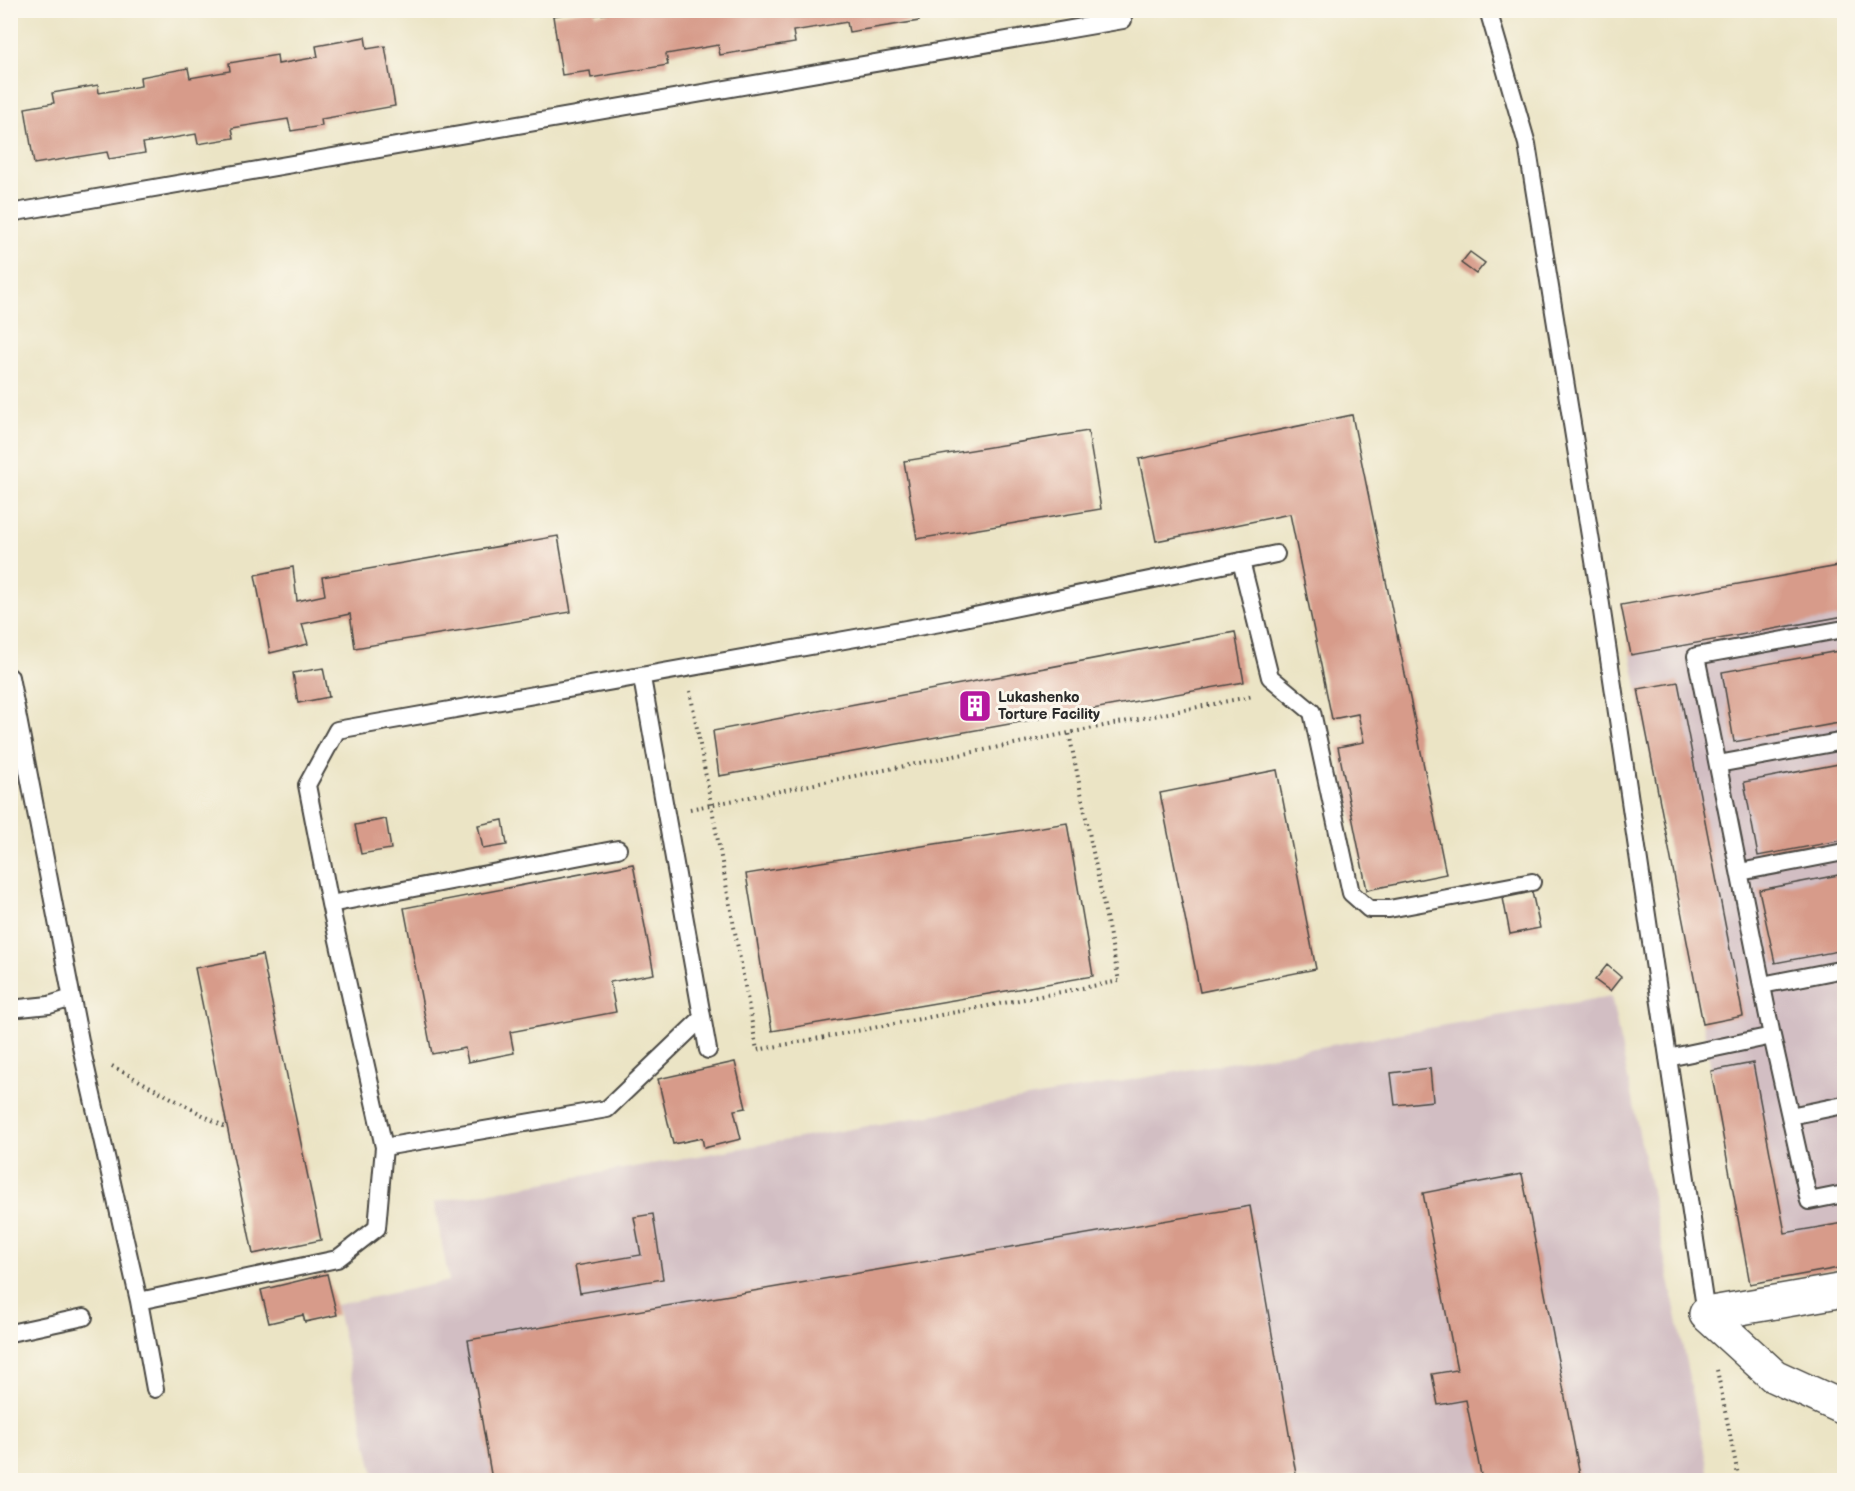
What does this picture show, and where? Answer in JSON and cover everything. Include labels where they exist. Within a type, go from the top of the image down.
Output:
[{"type":"street","points":[[1706,1314],[1845,1290]]},
{"type":"street","points":[[1706,1314],[1774,1376],[1845,1408]]},
{"type":"lane","points":[[10,213],[1123,20],[1121,10]]},
{"type":"lane","points":[[1488,10],[1527,144],[1598,586],[1706,1314]]},
{"type":"lane","points":[[139,1301],[338,1259],[377,1228],[384,1147],[330,904],[307,785],[338,730],[642,678],[940,623],[1276,554]]},
{"type":"lane","points":[[1241,561],[1270,677],[1312,712],[1351,894],[1369,909],[1389,909],[1532,882]]},
{"type":"lane","points":[[1845,629],[1696,657],[1772,1036],[1809,1200],[1845,1194]]},
{"type":"lane","points":[[10,677],[82,1050],[139,1301],[155,1389]]},
{"type":"lane","points":[[642,678],[708,1050]]},
{"type":"lane","points":[[1718,764],[1845,741]]},
{"type":"lane","points":[[330,904],[618,849]]},
{"type":"lane","points":[[1740,872],[1845,852]]},
{"type":"lane","points":[[1762,985],[1845,969]]},
{"type":"lane","points":[[10,1009],[49,1005],[72,998]]},
{"type":"lane","points":[[384,1147],[607,1109],[702,1018]]},
{"type":"lane","points":[[1668,1058],[1772,1036]]},
{"type":"lane","points":[[1790,1116],[1845,1104]]},
{"type":"lane","points":[[10,1333],[84,1317]]},
{"type":"path","points":[[686,670],[757,1050],[1119,981],[1069,733]]},
{"type":"path","points":[[666,814],[1285,689]]},
{"type":"path","points":[[82,1050],[228,1128]]},
{"type":"path","points":[[1717,1369],[1739,1480]]},
{"type":"shaded area","points":[[1844,565],[1844,1267],[1750,1284],[1703,1024],[1621,605]]},
{"type":"shaded area","points":[[1611,996],[1710,1480],[375,1480],[336,1305],[449,1281],[434,1202]]},
{"type":"building","points":[[595,10],[595,15],[610,13],[610,10],[918,10],[919,21],[849,32],[847,22],[793,31],[795,43],[720,55],[718,45],[666,54],[668,65],[591,78],[590,71],[562,75],[553,16]]},
{"type":"building","points":[[365,37],[367,49],[385,46],[395,106],[321,119],[322,126],[291,131],[288,119],[232,128],[234,138],[198,144],[196,134],[143,143],[145,153],[109,159],[107,152],[34,164],[25,108],[54,103],[52,93],[98,85],[99,93],[141,86],[140,77],[188,68],[190,78],[230,71],[229,63],[277,55],[278,64],[318,57],[316,46]]},
{"type":"building","points":[[1470,252],[1485,263],[1476,274],[1461,263]]},
{"type":"building","points":[[1352,415],[1446,874],[1367,890],[1338,747],[1364,742],[1358,714],[1332,719],[1290,514],[1156,541],[1139,459]]},
{"type":"building","points":[[1088,431],[1101,509],[917,539],[904,461]]},
{"type":"building","points":[[558,536],[571,612],[355,648],[350,614],[302,624],[308,644],[270,653],[255,575],[293,567],[297,601],[325,595],[322,577]]},
{"type":"building","points":[[1844,565],[1844,616],[1631,655],[1621,605]]},
{"type":"building","name":"Lukashenko Torture Facility","points":[[1235,632],[1244,682],[719,776],[713,731]]},
{"type":"building","points":[[1844,650],[1844,722],[1734,742],[1722,672]]},
{"type":"building","points":[[323,668],[329,697],[298,703],[293,673]]},
{"type":"building","points":[[1678,682],[1743,1016],[1703,1024],[1638,689]]},
{"type":"building","points":[[1844,763],[1844,840],[1758,856],[1744,782]]},
{"type":"building","points":[[1277,770],[1316,969],[1200,992],[1160,793]]},
{"type":"building","points":[[386,819],[391,849],[361,854],[355,825]]},
{"type":"building","points":[[503,820],[507,845],[483,849],[478,825]]},
{"type":"building","points":[[1067,823],[1093,976],[772,1031],[746,874]]},
{"type":"building","points":[[633,864],[654,974],[610,982],[616,1012],[510,1032],[514,1053],[468,1062],[465,1048],[432,1054],[404,908]]},
{"type":"building","points":[[1844,874],[1844,950],[1775,963],[1759,890]]},
{"type":"building","points":[[1532,892],[1540,928],[1510,934],[1503,898]]},
{"type":"building","points":[[262,955],[321,1240],[253,1254],[195,968]]},
{"type":"building","points":[[1607,965],[1621,977],[1610,991],[1595,980]]},
{"type":"building","points":[[735,1062],[746,1108],[734,1110],[741,1139],[704,1148],[702,1138],[673,1144],[658,1079]]},
{"type":"building","points":[[1753,1063],[1785,1233],[1844,1223],[1844,1267],[1750,1284],[1711,1071]]},
{"type":"building","points":[[1430,1068],[1433,1101],[1395,1105],[1391,1073]]},
{"type":"building","points":[[1522,1174],[1581,1480],[1482,1480],[1466,1400],[1438,1405],[1432,1374],[1457,1370],[1423,1193]]},
{"type":"building","points":[[1250,1206],[1297,1480],[492,1480],[468,1340]]},
{"type":"building","points":[[653,1214],[663,1279],[580,1293],[575,1266],[641,1255],[634,1217]]},
{"type":"building","points":[[327,1274],[337,1315],[305,1322],[303,1315],[269,1323],[261,1290]]},
{"type":"place","name":"Lukashenko Torture Facility","points":[[975,706]]}]
